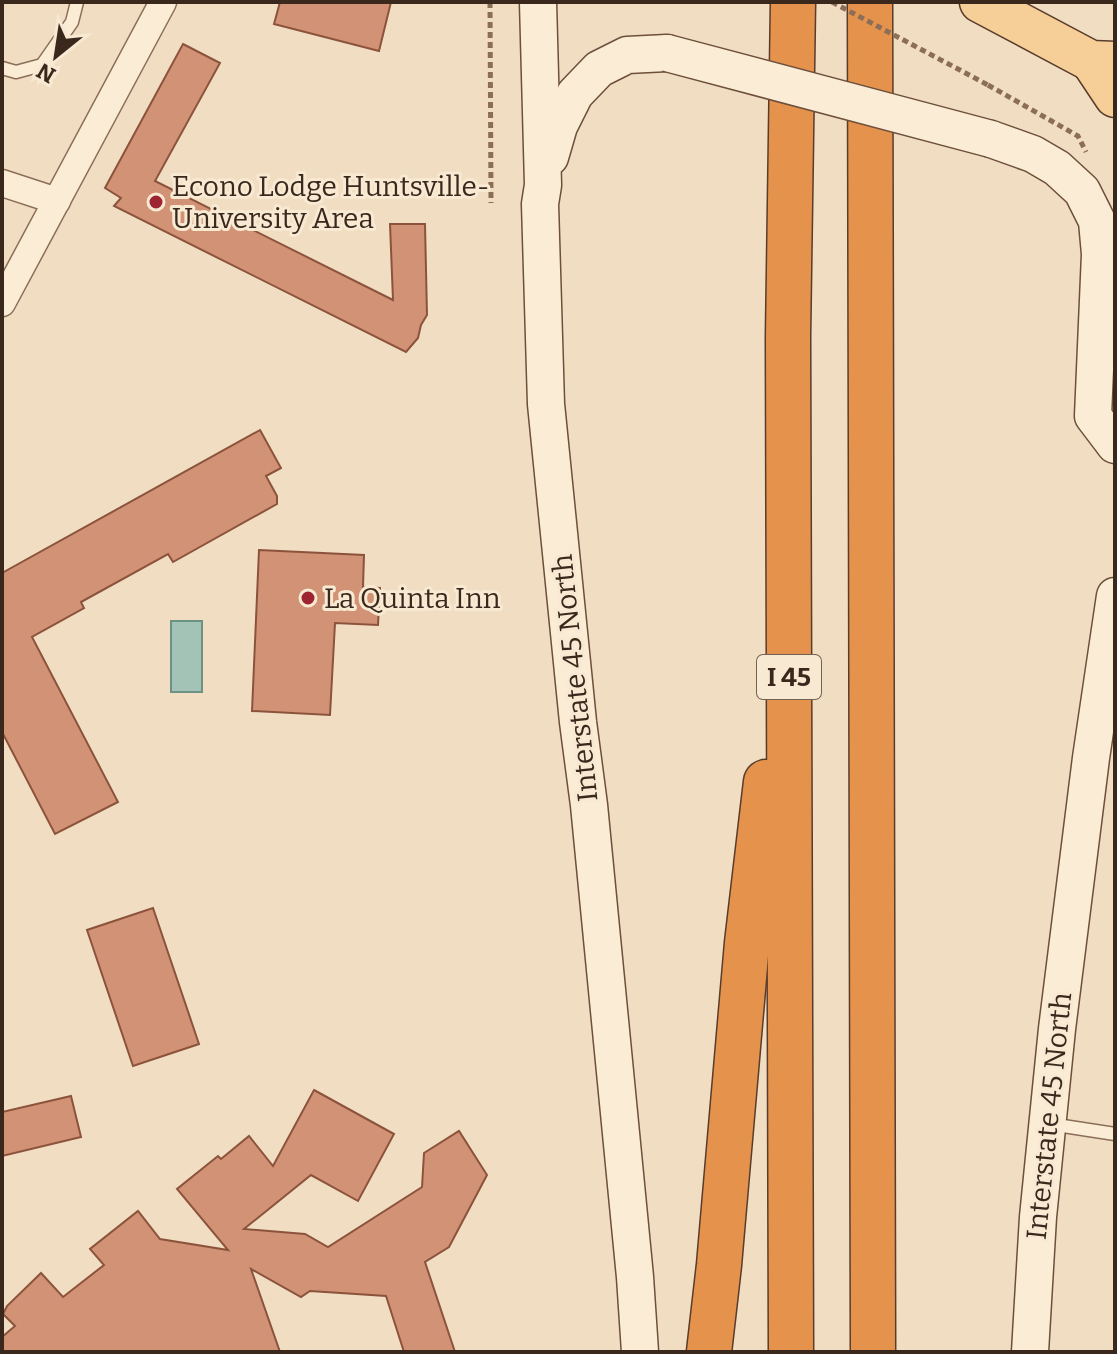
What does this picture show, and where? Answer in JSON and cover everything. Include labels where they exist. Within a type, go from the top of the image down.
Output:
[{"type":"highway","name":"I 45","points":[[791,1352],[788,337],[793,2]]},
{"type":"highway","points":[[870,2],[874,1352]]},
{"type":"highway","points":[[709,1352],[747,943],[772,729],[788,337]]},
{"type":"main road","name":"Interstate 45 North","points":[[538,2],[546,404],[589,805],[640,1352]]},
{"type":"main road","points":[[980,2],[1103,61],[1115,97]]},
{"type":"main road","points":[[543,185],[559,126],[575,94],[599,69],[627,55],[667,53],[991,139],[1033,154],[1057,168],[1082,191],[1097,221],[1100,254],[1093,416],[1115,445]]},
{"type":"main road","name":"Interstate 45 North","points":[[1030,1352],[1038,1217],[1057,1029],[1115,596]]},
{"type":"street","points":[[2,303],[163,2]]},
{"type":"street","points":[[2,183],[57,201]]},
{"type":"lane","points":[[2,68],[16,72],[42,65],[72,22],[77,2]]},
{"type":"lane","points":[[1047,1123],[1115,1134]]},
{"type":"path","points":[[490,2],[491,203]]},
{"type":"path","points":[[832,2],[988,85]]},
{"type":"shaded area","points":[[171,621],[202,621],[202,692],[171,692]]},
{"type":"building","points":[[280,2],[391,2],[379,51],[274,24]]},
{"type":"building","name":"Econo Lodge Huntsville- University Area","points":[[183,44],[220,63],[155,181],[393,300],[390,224],[425,224],[427,315],[418,338],[406,352],[114,206],[121,198],[105,188]]},
{"type":"building","points":[[260,430],[281,468],[266,476],[277,496],[277,504],[173,562],[168,554],[81,602],[84,608],[32,637],[118,802],[55,834],[2,732],[2,573]]},
{"type":"building","points":[[259,550],[364,555],[363,587],[380,588],[378,625],[335,623],[330,715],[252,711]]},
{"type":"building","points":[[153,908],[199,1044],[133,1066],[87,930]]},
{"type":"building","points":[[314,1090],[394,1134],[358,1201],[311,1175],[244,1229],[305,1234],[328,1247],[422,1187],[424,1153],[459,1131],[487,1175],[449,1247],[425,1262],[455,1352],[404,1352],[386,1296],[310,1291],[301,1297],[251,1269],[280,1352],[2,1352],[2,1337],[15,1326],[3,1314],[7,1306],[41,1273],[63,1297],[104,1265],[90,1249],[138,1211],[160,1239],[228,1250],[177,1189],[249,1136],[273,1166]]},
{"type":"building","points":[[71,1096],[81,1137],[2,1156],[2,1112]]},
{"type":"place","name":"Econo Lodge Huntsville- University Area","points":[[156,202]]},
{"type":"place","name":"La Quinta Inn","points":[[308,598]]}]
